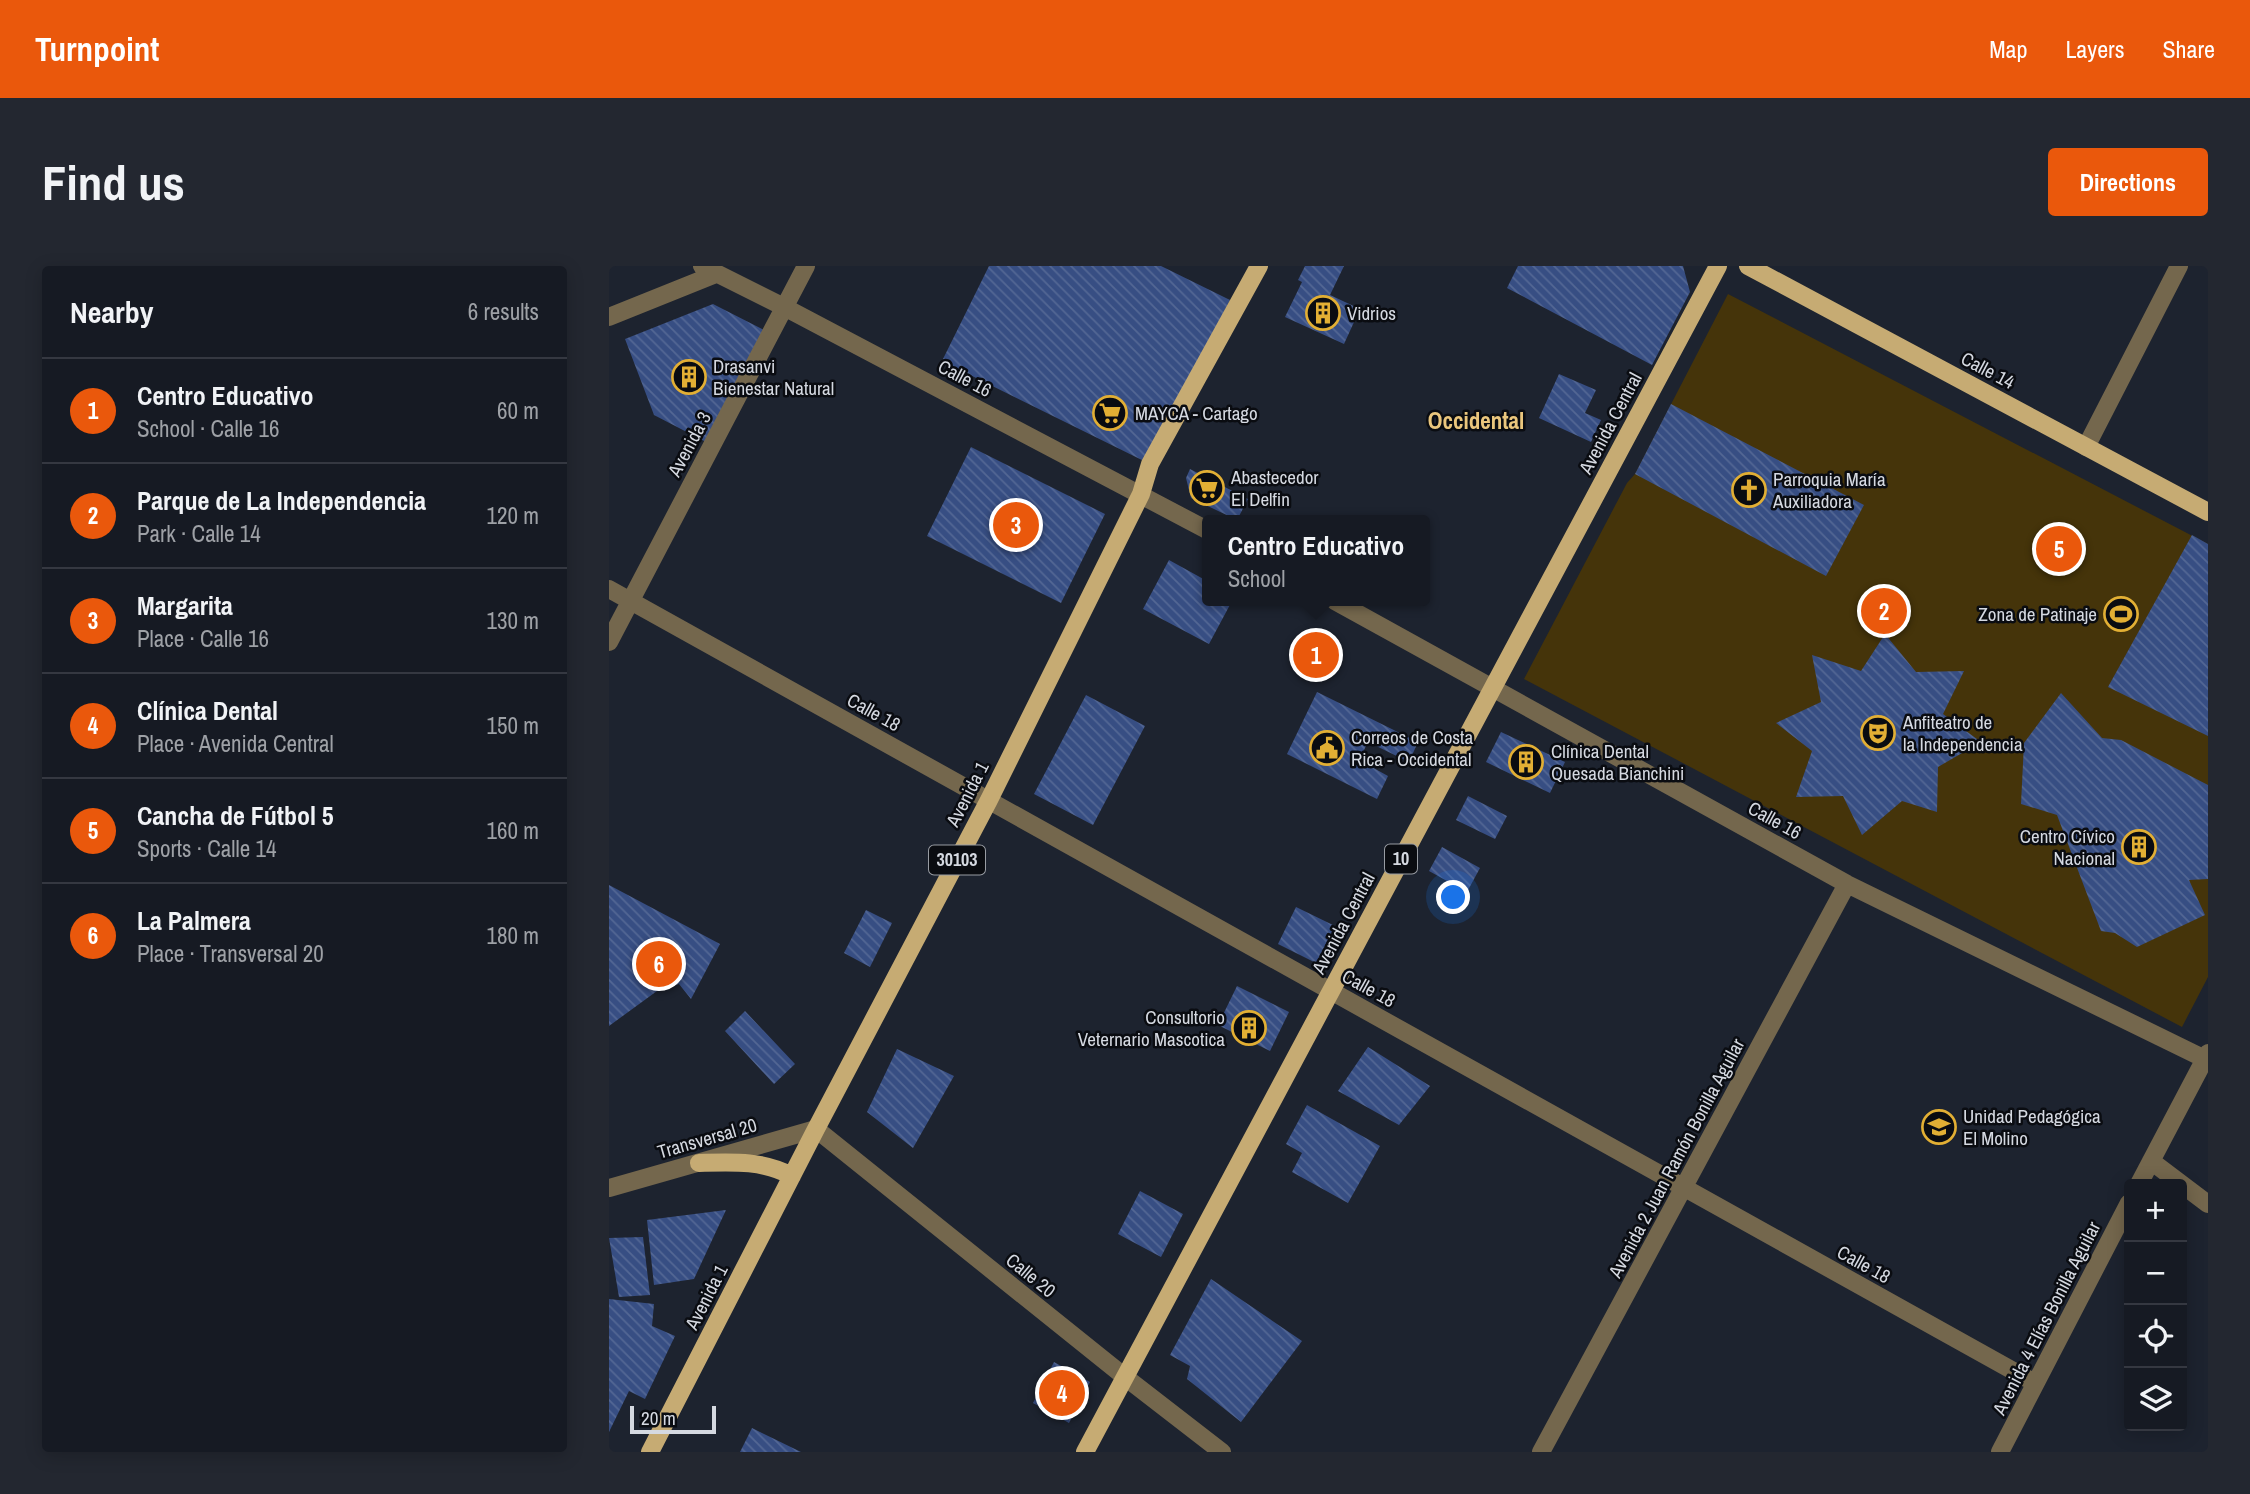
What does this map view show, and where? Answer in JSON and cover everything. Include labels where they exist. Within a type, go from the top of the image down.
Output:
[{"type":"main road","name":"Avenida 1","points":[[650,1452],[815,1129],[989,800],[1141,494],[1150,464],[1259,266]]},
{"type":"main road","name":"Avenida Central","points":[[1085,1452],[1718,266]]},
{"type":"main road","name":"Calle 14","points":[[1748,266],[2208,512]]},
{"type":"main road","points":[[699,1163],[752,1162],[777,1168],[792,1176]]},
{"type":"street","name":"Avenida 3","points":[[609,642],[806,266]]},
{"type":"street","points":[[2086,447],[2179,266]]},
{"type":"street","name":"Calle 16","points":[[709,270],[1202,527]]},
{"type":"street","points":[[609,317],[709,270]]},
{"type":"street","name":"Calle 18","points":[[609,589],[2035,1383]]},
{"type":"street","name":"Calle 16","points":[[1344,606],[1847,884],[2206,1056]]},
{"type":"street","name":"Avenida 2 Juan Ramón Bonilla Aguilar","points":[[1541,1452],[1847,884]]},
{"type":"street","points":[[2142,1179],[2206,1056]]},
{"type":"street","name":"Transversal 20","points":[[609,1188],[815,1129]]},
{"type":"street","name":"Calle 20","points":[[815,1129],[1221,1452]]},
{"type":"street","points":[[2151,1161],[2208,1204]]},
{"type":"street","name":"Avenida 4 Elías Bonilla Aguilar","points":[[2000,1452],[2124,1213]]},
{"type":"shaded area","points":[[1728,294],[2208,544],[2208,977],[2182,1027],[1524,679],[1627,483],[1635,474]]},
{"type":"building","name":"MAYCA - Cartago","points":[[989,266],[1161,266],[1230,300],[1150,464],[942,361]]},
{"type":"building","name":"Vidrios","points":[[1305,266],[1344,266],[1330,295],[1360,309],[1344,344],[1285,317],[1302,282],[1298,280]]},
{"type":"building","points":[[1518,266],[1683,266],[1690,292],[1652,365],[1507,288]]},
{"type":"building","name":"Drasanvi Bienestar Natural","points":[[713,304],[764,330],[706,442],[654,415],[625,339]]},
{"type":"building","points":[[1559,374],[1596,390],[1585,413],[1601,420],[1591,442],[1539,418]]},
{"type":"building","name":"Parroquia María Auxiliadora","points":[[1671,404],[1864,505],[1826,576],[1635,474]]},
{"type":"building","points":[[971,447],[1105,514],[1061,603],[927,536]]},
{"type":"building","name":"Abastecedor El Delfin","points":[[1190,469],[1248,499],[1240,515],[1227,515],[1191,498],[1186,478]]},
{"type":"building","points":[[2192,535],[2208,544],[2208,736],[2108,687]]},
{"type":"building","points":[[1169,560],[1202,578],[1202,606],[1229,606],[1209,644],[1143,609]]},
{"type":"building","name":"Anfiteatro de la Independencia","points":[[1885,634],[1916,672],[1964,671],[1943,714],[1981,742],[1938,767],[1937,812],[1902,801],[1862,835],[1843,796],[1796,797],[1812,751],[1776,723],[1821,702],[1812,655],[1861,671]]},
{"type":"building","name":"Correos de Costa Rica - Occidental","points":[[1317,692],[1418,742],[1409,762],[1368,742],[1359,760],[1388,776],[1377,799],[1287,754]]},
{"type":"building","name":"Centro Cívico Nacional","points":[[2061,693],[2102,738],[2121,740],[2208,785],[2208,879],[2189,880],[2205,915],[2137,947],[2115,933],[2101,931],[2057,815],[2021,804],[2024,743]]},
{"type":"building","points":[[1086,695],[1145,726],[1093,825],[1034,794]]},
{"type":"building","name":"Clínica Dental Quesada Bianchini","points":[[1501,732],[1565,762],[1550,793],[1486,762]]},
{"type":"building","points":[[1468,796],[1507,816],[1495,839],[1456,820]]},
{"type":"building","points":[[1442,847],[1480,868],[1467,892],[1429,871]]},
{"type":"building","points":[[609,885],[720,944],[691,999],[679,984],[657,991],[609,1026]]},
{"type":"building","points":[[1296,907],[1335,926],[1316,963],[1278,944]]},
{"type":"building","points":[[866,910],[892,923],[870,967],[844,953]]},
{"type":"building","points":[[1237,986],[1289,1012],[1270,1051],[1218,1025]]},
{"type":"building","points":[[745,1011],[795,1064],[774,1084],[725,1031]]},
{"type":"building","points":[[1368,1047],[1430,1086],[1399,1125],[1338,1091]]},
{"type":"building","points":[[897,1049],[954,1076],[913,1148],[867,1112]]},
{"type":"building","points":[[1307,1105],[1380,1146],[1348,1203],[1292,1172],[1302,1153],[1286,1144]]},
{"type":"building","points":[[1140,1191],[1183,1214],[1161,1257],[1118,1234]]},
{"type":"building","points":[[726,1210],[694,1279],[654,1285],[647,1220]]},
{"type":"building","points":[[643,1237],[650,1295],[619,1297],[609,1238]]},
{"type":"building","points":[[1211,1279],[1302,1341],[1241,1422],[1187,1379],[1190,1366],[1170,1355]]},
{"type":"building","points":[[609,1299],[654,1304],[652,1326],[675,1336],[645,1399],[629,1391],[609,1432]]},
{"type":"building","points":[[1054,1362],[1090,1382],[1069,1423],[1033,1403]]},
{"type":"building","points":[[752,1428],[801,1452],[740,1452]]},
{"type":"place","name":"Vidrios","points":[[1323,313]]},
{"type":"place","name":"Drasanvi Bienestar Natural","points":[[689,377]]},
{"type":"place","name":"MAYCA - Cartago","points":[[1110,413]]},
{"type":"place","name":"Abastecedor El Delfin","points":[[1207,488]]},
{"type":"place","name":"Parroquia María Auxiliadora","points":[[1749,490]]},
{"type":"place","name":"Margarita","points":[[1016,525]]},
{"type":"place","name":"Cancha de Fútbol 5","points":[[2059,549]]},
{"type":"place","name":"Parque de La Independencia","points":[[1884,611]]},
{"type":"place","name":"Zona de Patinaje","points":[[2121,614]]},
{"type":"place","name":"Centro Educativo","points":[[1316,655]]},
{"type":"place","name":"Anfiteatro de la Independencia","points":[[1878,733]]},
{"type":"place","name":"Correos de Costa Rica - Occidental","points":[[1327,748]]},
{"type":"place","name":"Clínica Dental Quesada Bianchini","points":[[1526,762]]},
{"type":"place","name":"Centro Cívico Nacional","points":[[2139,847]]},
{"type":"place","name":"La Palmera","points":[[659,964]]},
{"type":"place","name":"Consultorio Veternario Mascotica","points":[[1249,1028]]},
{"type":"place","name":"Unidad Pedagógica El Molino","points":[[1939,1127]]},
{"type":"place","name":"Clínica Dental","points":[[1062,1393]]},
{"type":"district","name":"Occidental","points":[[1476,421]]}]
